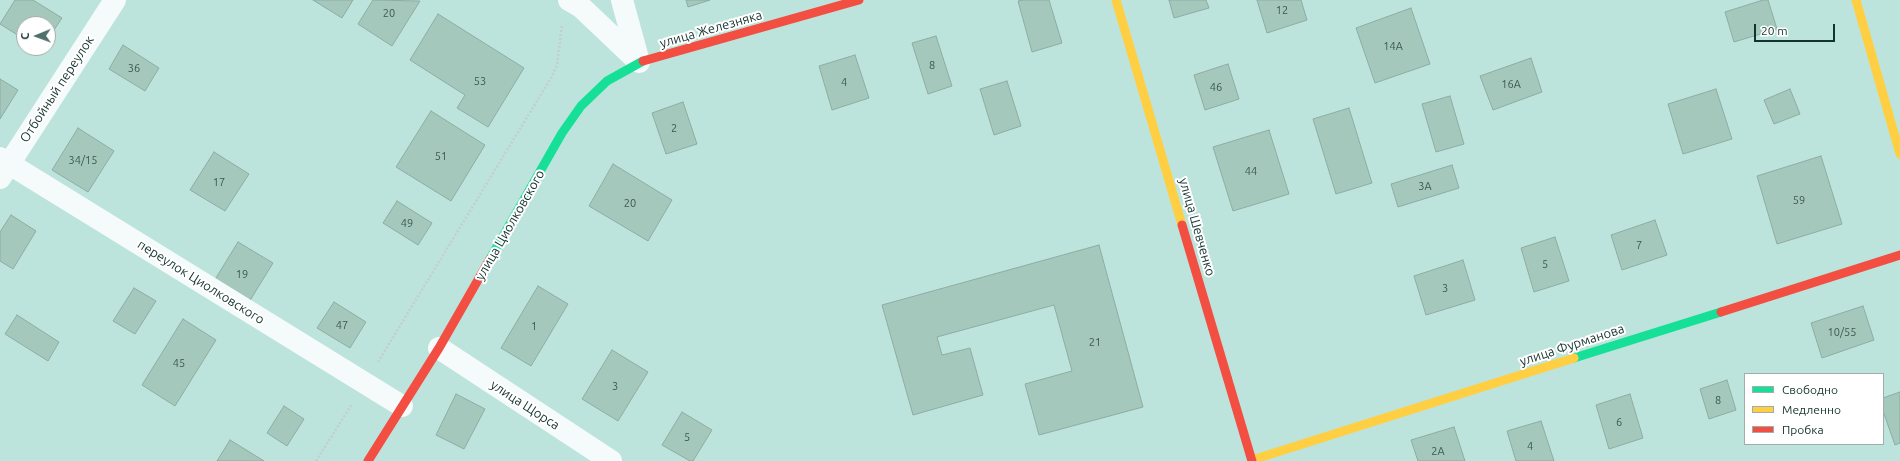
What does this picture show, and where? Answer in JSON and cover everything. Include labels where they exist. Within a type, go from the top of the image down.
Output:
[{"type":"street","name":"Отбойный переулок","points":[[3,166],[115,0]]},
{"type":"street","points":[[569,0],[581,7],[639,62]]},
{"type":"street","points":[[622,0],[639,62]]},
{"type":"street","name":"улица Железняка","points":[[639,62],[859,0]]},
{"type":"street","name":"улица Шевченко","points":[[1116,0],[1252,460]]},
{"type":"street","points":[[1856,0],[1900,154]]},
{"type":"street","name":"улица Циолковского","points":[[368,461],[439,348],[566,128],[581,106],[607,81],[639,62]]},
{"type":"street","name":"переулок Циолковского","points":[[3,166],[402,406]]},
{"type":"street","name":"улица Фурманова","points":[[1252,460],[1900,255]]},
{"type":"street","name":"улица Щорса","points":[[439,348],[611,461]]},
{"type":"path","points":[[316,461],[551,78],[557,65],[562,22]]},
{"type":"building","points":[[15,0],[33,0],[62,18],[56,27],[56,16],[16,16],[16,34],[0,24]]},
{"type":"building","points":[[313,0],[353,0],[342,18]]},
{"type":"building","points":[[373,0],[420,1],[392,46],[358,24]]},
{"type":"building","points":[[686,0],[710,0],[688,7]]},
{"type":"building","points":[[1049,0],[1062,43],[1032,52],[1018,1]]},
{"type":"building","points":[[1169,0],[1206,0],[1209,8],[1174,18]]},
{"type":"building","points":[[1257,0],[1301,0],[1307,20],[1267,33]]},
{"type":"building","points":[[1763,0],[1768,0],[1777,29],[1734,42],[1725,12]]},
{"type":"building","points":[[1411,8],[1430,64],[1375,83],[1356,28]]},
{"type":"building","points":[[438,14],[524,68],[488,127],[457,108],[465,95],[410,60]]},
{"type":"building","points":[[936,36],[952,86],[928,94],[912,43]]},
{"type":"building","points":[[123,45],[159,68],[145,91],[109,69]]},
{"type":"building","points":[[855,55],[869,98],[832,110],[819,66]]},
{"type":"building","points":[[1531,58],[1542,92],[1493,110],[1480,76]]},
{"type":"building","points":[[1228,64],[1239,99],[1205,110],[1194,75]]},
{"type":"building","points":[[0,79],[18,90],[0,119]]},
{"type":"building","points":[[1007,81],[1021,126],[994,135],[980,89]]},
{"type":"building","points":[[1716,89],[1732,139],[1683,154],[1668,104]]},
{"type":"building","points":[[1790,89],[1800,114],[1774,124],[1764,100]]},
{"type":"building","points":[[1450,96],[1464,144],[1436,152],[1422,104]]},
{"type":"building","points":[[683,102],[697,144],[666,154],[652,113]]},
{"type":"building","points":[[1349,108],[1372,183],[1336,194],[1313,119]]},
{"type":"building","points":[[431,111],[485,145],[451,201],[396,167]]},
{"type":"building","points":[[78,128],[114,151],[88,192],[52,170]]},
{"type":"building","points":[[1269,130],[1289,194],[1233,211],[1213,147]]},
{"type":"building","points":[[214,152],[249,174],[225,211],[190,190]]},
{"type":"building","points":[[1821,156],[1842,224],[1777,244],[1757,176]]},
{"type":"building","points":[[613,164],[672,200],[648,241],[589,206]]},
{"type":"building","points":[[1452,165],[1459,188],[1398,207],[1391,184]]},
{"type":"building","points":[[397,201],[432,223],[418,245],[383,223]]},
{"type":"building","points":[[11,215],[36,231],[13,269],[0,261],[0,232]]},
{"type":"building","points":[[1655,220],[1667,255],[1622,270],[1611,235]]},
{"type":"building","points":[[1555,237],[1569,281],[1534,292],[1521,248]]},
{"type":"building","points":[[238,242],[273,263],[246,307],[211,286]]},
{"type":"building","points":[[1099,245],[1143,407],[1039,435],[1025,384],[1072,371],[1054,305],[937,337],[942,355],[970,348],[983,395],[913,415],[882,305]]},
{"type":"building","points":[[1463,260],[1475,300],[1426,315],[1414,276]]},
{"type":"building","points":[[538,286],[568,304],[531,366],[501,348]]},
{"type":"building","points":[[134,288],[156,301],[135,334],[113,321]]},
{"type":"building","points":[[334,302],[366,322],[350,348],[317,328]]},
{"type":"building","points":[[1863,306],[1874,340],[1822,358],[1811,323]]},
{"type":"building","points":[[17,315],[59,342],[48,361],[5,334]]},
{"type":"building","points":[[183,319],[216,340],[175,406],[142,385]]},
{"type":"building","points":[[612,350],[648,372],[618,421],[582,399]]},
{"type":"building","points":[[1727,380],[1736,410],[1709,419],[1700,389]]},
{"type":"building","points":[[1900,392],[1900,443],[1895,445],[1884,414],[1884,398]]},
{"type":"building","points":[[456,394],[485,409],[464,449],[436,435]]},
{"type":"building","points":[[1630,394],[1643,438],[1609,449],[1596,405]]},
{"type":"building","points":[[284,406],[304,419],[287,446],[267,433]]},
{"type":"building","points":[[682,412],[712,430],[693,461],[690,461],[662,445]]},
{"type":"building","points":[[1541,421],[1554,461],[1516,461],[1507,431]]},
{"type":"building","points":[[1454,427],[1465,461],[1418,461],[1411,440]]},
{"type":"building","points":[[230,440],[264,461],[217,461]]},
{"type":"traffic: fast","points":[[490,259],[562,133],[581,106],[607,81],[643,61]]},
{"type":"traffic: fast","points":[[1574,358],[1721,312]]},
{"type":"traffic: slow","points":[[1116,0],[1182,225]]},
{"type":"traffic: slow","points":[[1856,0],[1900,154]]},
{"type":"traffic: slow","points":[[1252,460],[1574,358]]},
{"type":"traffic: jam","points":[[643,61],[859,0]]},
{"type":"traffic: jam","points":[[1182,225],[1252,461]]},
{"type":"traffic: jam","points":[[1721,312],[1900,255]]},
{"type":"traffic: jam","points":[[368,461],[439,348],[490,259]]}]
